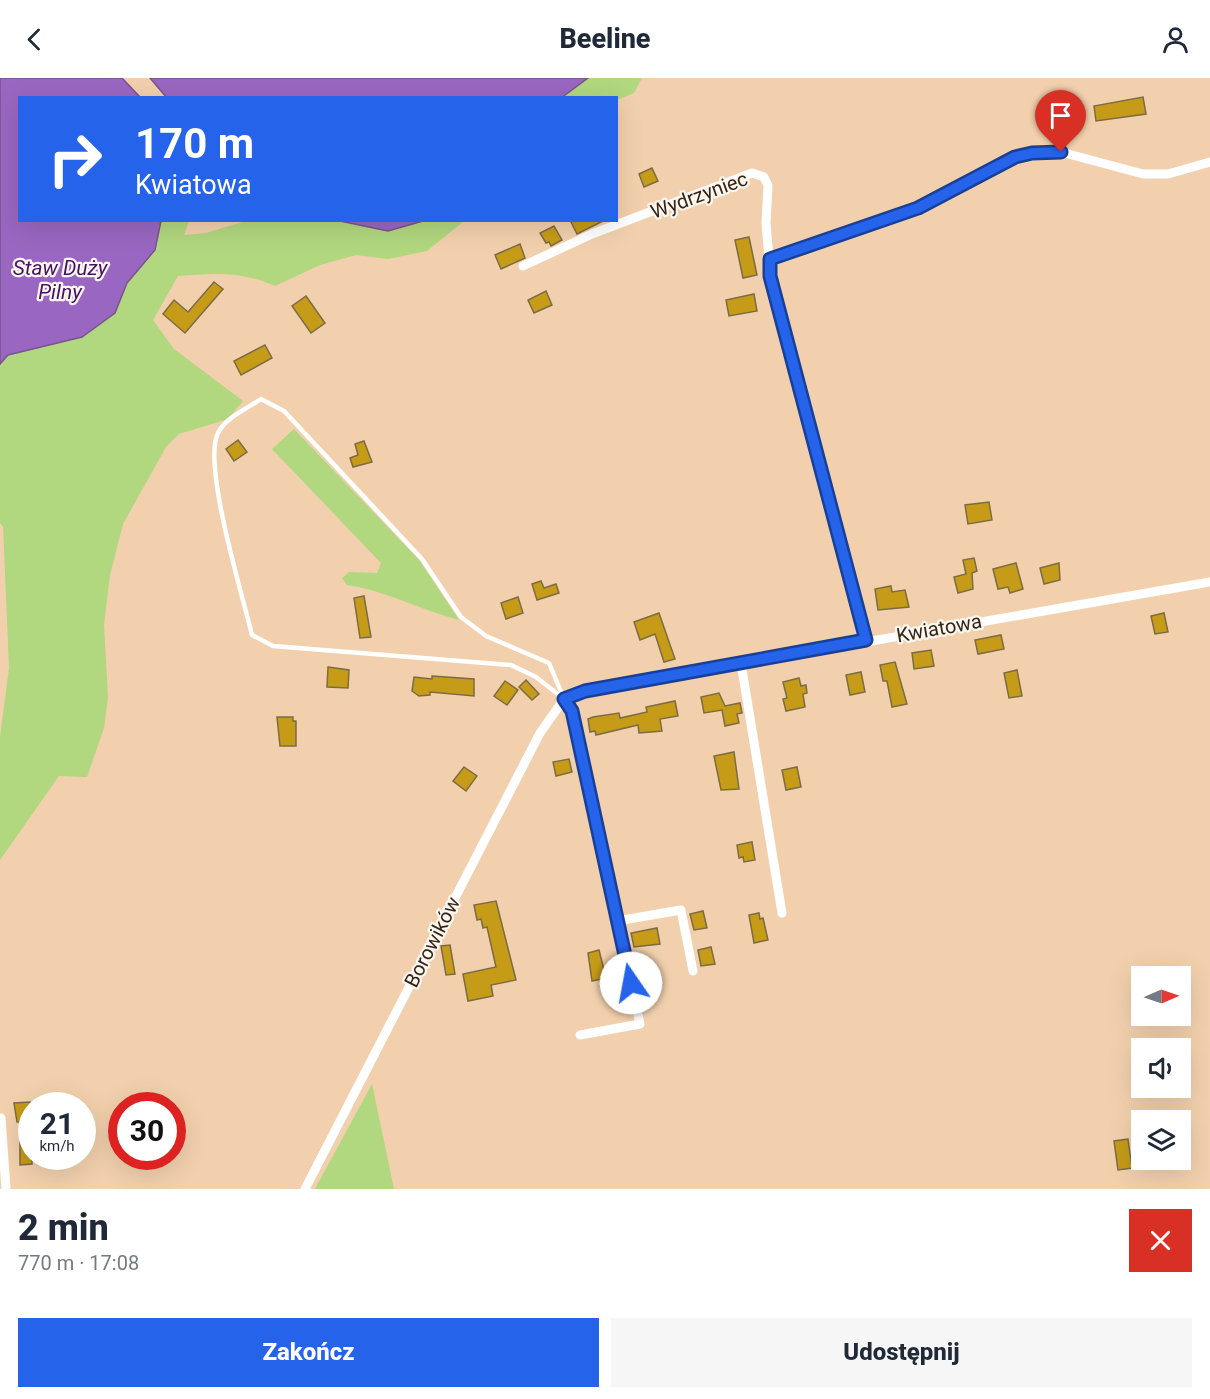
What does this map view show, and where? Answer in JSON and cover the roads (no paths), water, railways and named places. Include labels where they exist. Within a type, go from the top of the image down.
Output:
[{"type":"street","points":[[770,259],[918,208],[997,165],[1023,154],[1061,152],[1143,174],[1168,174],[1210,162]]},
{"type":"street","name":"Wydrzyniec","points":[[524,266],[592,234],[752,173],[764,177],[768,186],[766,223],[770,276],[866,640]]},
{"type":"street","name":"Kwiatowa","points":[[564,699],[585,691],[866,640],[1210,582]]},
{"type":"street","points":[[741,663],[782,914]]},
{"type":"street","points":[[564,699],[572,711],[640,1024],[580,1035]]},
{"type":"street","name":"Borowików","points":[[305,1189],[534,743],[564,699]]},
{"type":"street","points":[[617,921],[681,910],[693,971]]},
{"type":"street","points":[[1,1118],[6,1189]]},
{"type":"lane","points":[[261,399],[284,411],[423,559],[461,617],[486,636],[549,663],[564,699],[536,677],[512,665],[273,646],[252,635],[217,484],[214,448],[218,432],[224,424],[261,399]]},
{"type":"water","name":"Staw Duży Pilny","points":[[0,78],[122,78],[139,96],[18,96],[18,222],[161,222],[155,250],[127,283],[115,313],[82,337],[8,355],[0,364]]},
{"type":"water","points":[[150,78],[588,78],[564,96],[165,96]]},
{"type":"water","points":[[345,222],[420,222],[388,231]]}]
